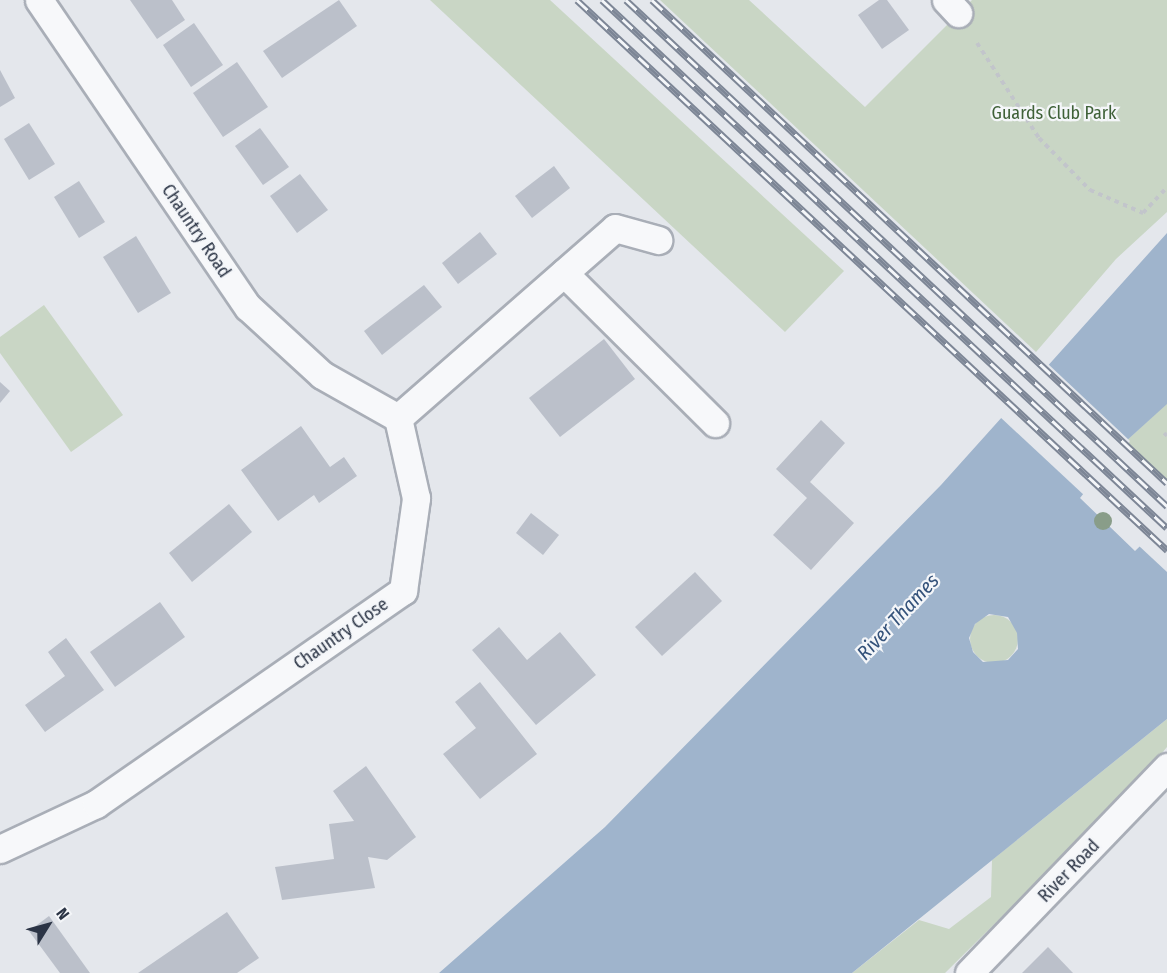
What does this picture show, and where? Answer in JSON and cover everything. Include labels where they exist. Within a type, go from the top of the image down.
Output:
[{"type":"street","name":"Chauntry Road","points":[[39,0],[248,307],[322,375],[398,418]]},
{"type":"street","points":[[398,418],[615,228],[658,240]]},
{"type":"street","points":[[564,273],[715,423]]},
{"type":"street","name":"Chauntry Close","points":[[0,849],[96,804],[403,591],[416,498],[398,418]]},
{"type":"street","name":"River Road","points":[[969,973],[1167,767]]},
{"type":"path","points":[[977,44],[1039,138],[1090,190],[1143,213],[1167,187]]},
{"type":"green space","points":[[430,0],[550,0],[844,271],[785,332]]},
{"type":"green space","name":"Guards Club Park","points":[[660,0],[749,0],[865,107],[972,0],[1167,0],[1167,212],[1116,259],[1036,352]]},
{"type":"green space","points":[[44,305],[123,415],[71,452],[0,353],[0,337]]},
{"type":"green space","points":[[1167,403],[1167,484],[1124,443]]},
{"type":"green space","points":[[989,615],[999,615],[1011,622],[1018,634],[1018,644],[1011,656],[999,663],[989,663],[974,652],[970,644],[970,634],[981,619]]},
{"type":"green space","points":[[1167,719],[1167,747],[1133,787],[945,973],[852,973],[919,920],[949,929],[991,897],[992,860]]},
{"type":"water","name":"River Thames","points":[[1167,233],[1167,404],[1124,443],[1080,498],[1135,551],[1167,520],[1167,719],[852,973],[439,973],[605,827],[941,485]],"holes":[[[989,614],[1008,617],[1017,633],[1018,649],[1008,660],[983,662],[973,652],[969,638],[975,624]]]},
{"type":"pier","points":[[1047,363],[1130,441],[1085,496],[999,416]]},
{"type":"pier","points":[[1167,517],[1167,572],[1138,545]]},
{"type":"building","points":[[130,0],[172,0],[185,20],[157,39]]},
{"type":"building","points":[[339,0],[357,26],[282,78],[263,51]]},
{"type":"building","points":[[879,0],[887,0],[909,30],[882,49],[858,15]]},
{"type":"building","points":[[194,23],[223,65],[191,87],[163,45]]},
{"type":"building","points":[[237,62],[268,107],[223,137],[193,93]]},
{"type":"building","points":[[0,70],[15,98],[0,107]]},
{"type":"building","points":[[29,123],[55,164],[29,180],[4,139]]},
{"type":"building","points":[[260,128],[289,167],[263,185],[235,146]]},
{"type":"building","points":[[554,166],[570,188],[532,218],[515,196]]},
{"type":"building","points":[[300,174],[328,210],[297,233],[270,196]]},
{"type":"building","points":[[79,181],[105,222],[79,238],[54,197]]},
{"type":"building","points":[[480,232],[497,254],[458,284],[442,263]]},
{"type":"building","points":[[136,236],[171,293],[138,313],[103,257]]},
{"type":"building","points":[[424,285],[442,307],[382,355],[364,331]]},
{"type":"building","points":[[604,339],[635,379],[560,437],[529,398]]},
{"type":"building","points":[[0,382],[10,391],[0,403]]},
{"type":"building","points":[[821,420],[845,443],[810,482],[854,523],[811,570],[773,535],[807,498],[776,469]]},
{"type":"building","points":[[301,426],[330,467],[344,457],[357,476],[319,503],[314,495],[278,521],[241,470]]},
{"type":"building","points":[[229,504],[252,532],[192,582],[169,553]]},
{"type":"building","points":[[531,513],[559,535],[543,555],[516,533]]},
{"type":"building","points":[[695,572],[722,601],[662,656],[635,627]]},
{"type":"building","points":[[160,602],[185,637],[115,687],[90,652]]},
{"type":"building","points":[[499,627],[527,660],[560,632],[596,675],[536,725],[472,650]]},
{"type":"building","points":[[66,638],[104,690],[45,732],[25,705],[65,676],[48,652]]},
{"type":"building","points":[[480,682],[537,754],[480,799],[443,754],[476,728],[455,702]]},
{"type":"building","points":[[366,766],[416,837],[387,860],[368,857],[375,888],[282,900],[275,867],[334,859],[329,824],[354,821],[333,791]]},
{"type":"building","points":[[227,912],[259,958],[237,973],[138,973]]},
{"type":"building","points":[[49,916],[90,973],[60,973],[29,931]]},
{"type":"building","points":[[1048,947],[1073,973],[1022,973]]},
{"type":"railway","points":[[577,0],[1167,550]]},
{"type":"railway","points":[[602,0],[1167,528]]},
{"type":"railway","points":[[626,0],[1167,506]]},
{"type":"railway","points":[[652,0],[1167,483]]}]
